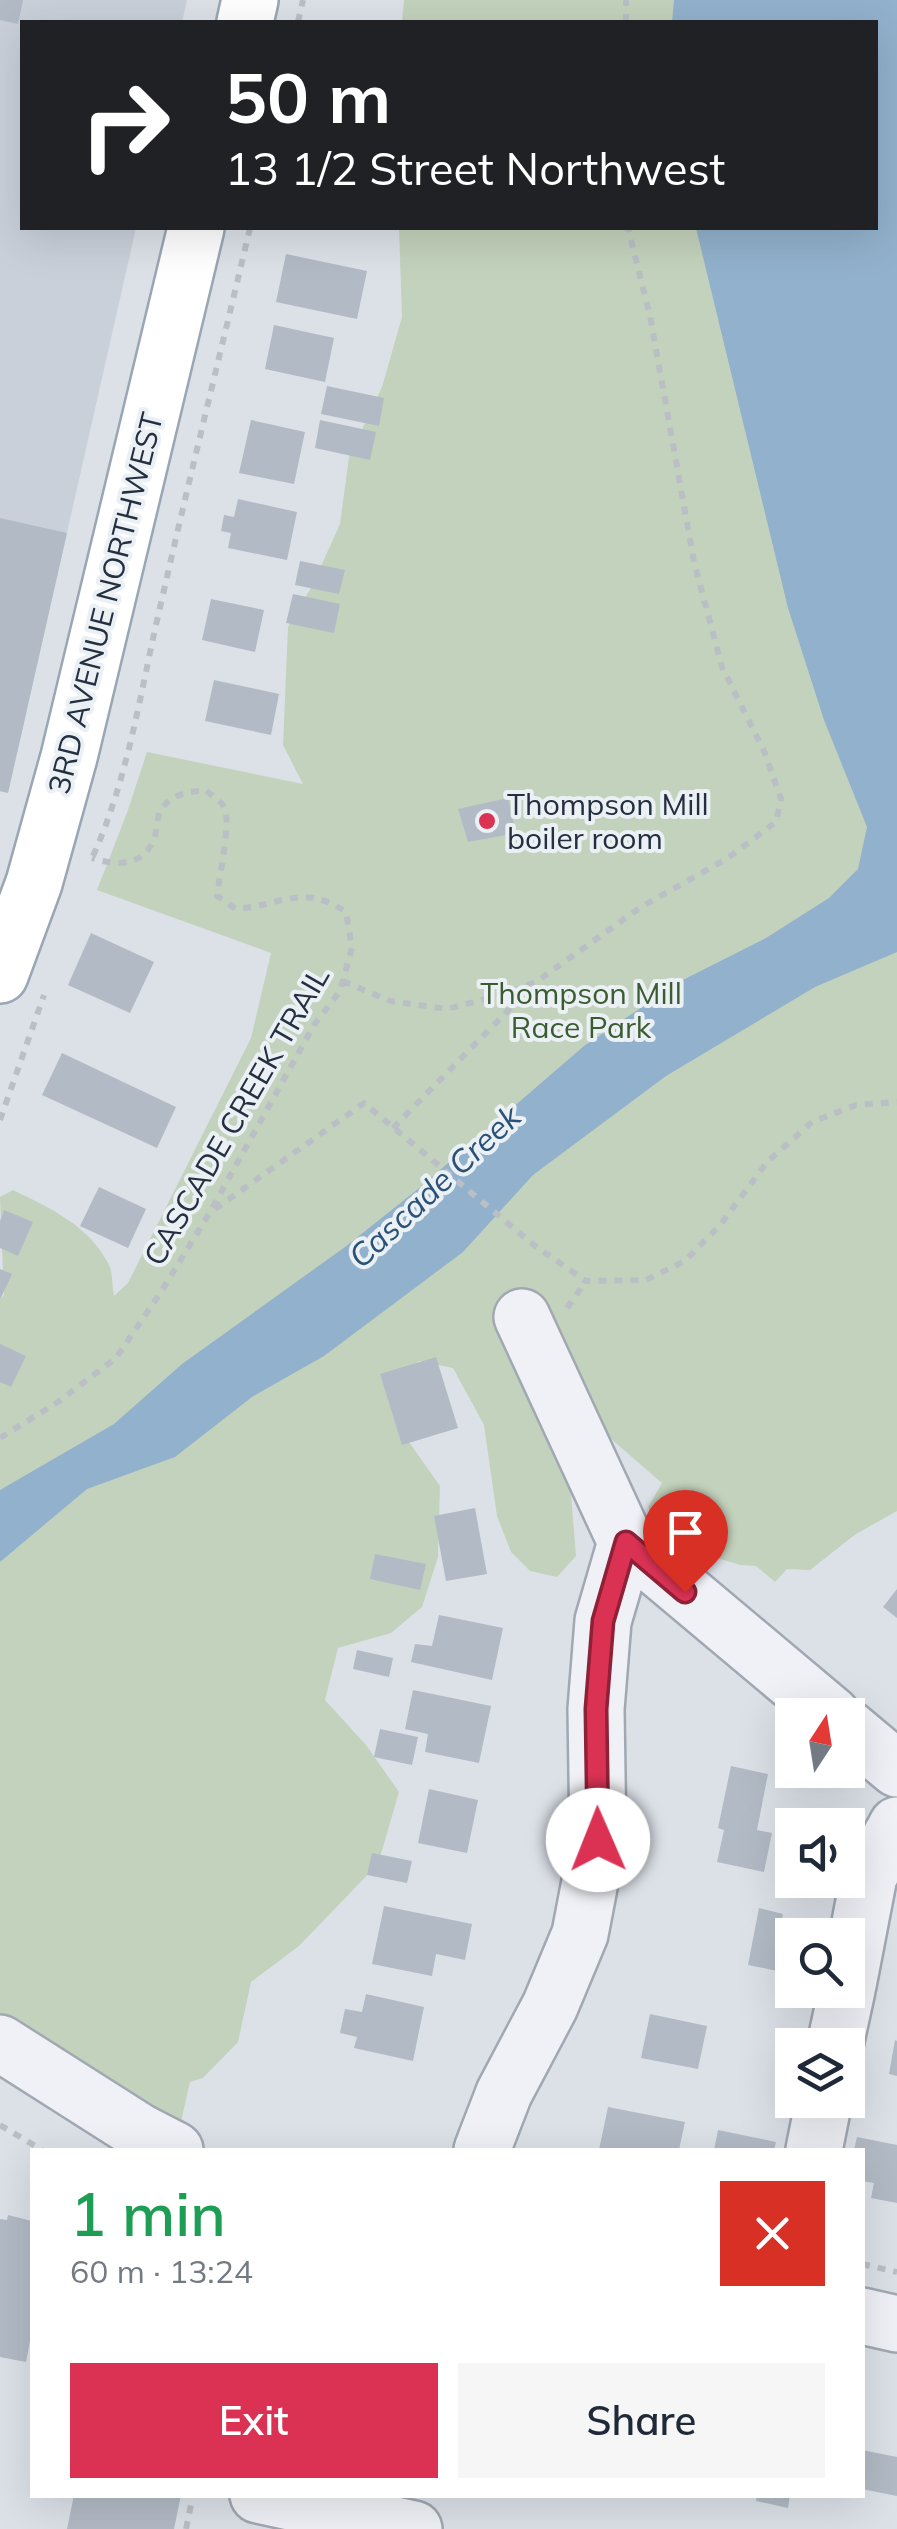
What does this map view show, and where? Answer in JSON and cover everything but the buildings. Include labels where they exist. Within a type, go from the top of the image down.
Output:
[{"type":"main road","name":"3RD AVENUE NORTHWEST","points":[[0,975],[34,883],[69,758],[196,230]]},
{"type":"street","points":[[546,1311],[626,1542],[812,1698]]},
{"type":"street","points":[[483,2148],[504,2092],[550,2006],[580,1934],[598,1840],[596,1709],[603,1621],[626,1542]]},
{"type":"street","points":[[865,1742],[897,1769]]},
{"type":"street","points":[[861,1918],[870,1876],[897,1825]]},
{"type":"street","points":[[0,2042],[171,2148]]},
{"type":"street","points":[[814,2148],[820,2118]]},
{"type":"street","points":[[865,2317],[897,2324]]},
{"type":"street","points":[[237,2529],[243,2498]]},
{"type":"street","points":[[272,2498],[414,2529]]},
{"type":"path","name":"CASCADE CREEK TRAIL","points":[[0,1438],[58,1402],[116,1358],[210,1212],[314,1026],[340,991],[352,948],[346,912],[326,899],[296,896],[236,910],[217,896],[228,828],[225,808],[206,790],[180,794],[160,809],[154,840],[141,858],[115,865],[92,858],[112,814],[132,744],[160,603],[250,230]]},
{"type":"path","points":[[393,1128],[536,982],[641,908],[744,846],[776,822],[781,799],[764,751],[722,667],[694,562],[650,316],[628,230]]},
{"type":"path","points":[[343,981],[390,1002],[447,1010],[536,982]]},
{"type":"path","points":[[210,1212],[364,1103],[534,1246],[586,1280],[646,1280],[685,1262],[721,1224],[767,1162],[812,1122],[856,1105],[897,1102]]},
{"type":"path","points":[[546,1311],[576,1324]]},
{"type":"path","points":[[0,2126],[38,2148]]},
{"type":"path","points":[[865,2265],[897,2272]]},
{"type":"path","points":[[186,2529],[192,2498]]},
{"type":"shaded area","points":[[0,0],[187,0],[182,20],[20,20],[20,230],[136,230],[8,793],[0,791]]},
{"type":"green space","points":[[404,0],[827,0],[828,20],[402,20]]},
{"type":"green space","name":"Thompson Mill Race Park","points":[[399,230],[840,230],[897,471],[897,1511],[856,1534],[810,1570],[787,1569],[775,1582],[756,1566],[740,1565],[666,1542],[648,1507],[662,1483],[530,1369],[571,1494],[576,1556],[557,1577],[530,1571],[511,1552],[497,1516],[484,1425],[453,1368],[419,1361],[393,1390],[404,1435],[440,1486],[438,1557],[422,1607],[391,1633],[338,1648],[325,1700],[366,1745],[399,1792],[378,1864],[299,1946],[251,1982],[238,2042],[203,2078],[190,2082],[180,2126],[0,2078],[0,1300],[4,1295],[0,1197],[13,1190],[80,1229],[109,1265],[114,1296],[128,1283],[251,1038],[271,953],[97,890],[147,752],[303,784],[283,745],[288,627],[340,524],[349,457],[382,387],[402,317]]},
{"type":"water","name":"Cascade Creek","points":[[674,0],[897,0],[897,952],[815,987],[666,1076],[533,1175],[463,1252],[324,1356],[252,1397],[175,1457],[87,1489],[0,1562],[0,1490],[114,1424],[182,1364],[345,1247],[418,1189],[584,1046],[681,981],[766,938],[829,898],[858,869],[867,827],[824,720],[788,608],[696,230],[878,230],[878,20],[672,20]]},
{"type":"place","name":"Thompson Mill boiler room","points":[[487,821]]},
{"type":"route","points":[[598,1840],[596,1709],[603,1621],[626,1542],[685,1592]]}]
